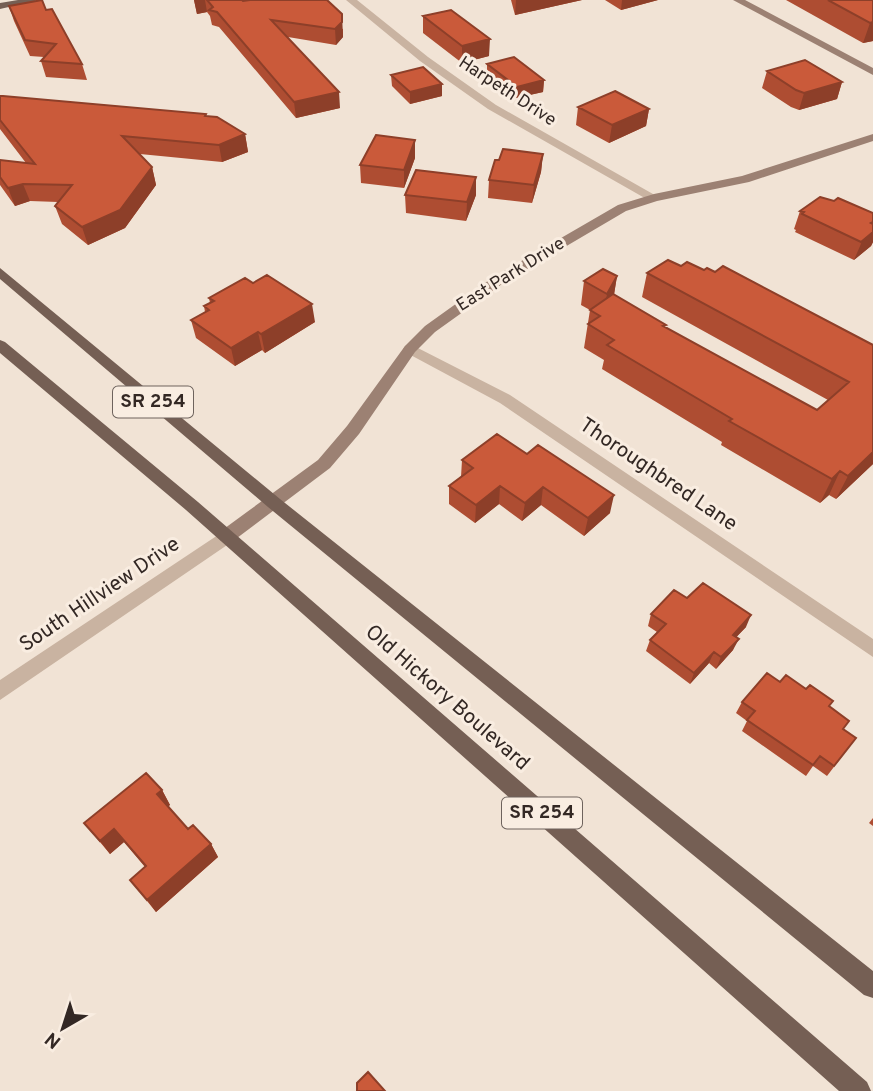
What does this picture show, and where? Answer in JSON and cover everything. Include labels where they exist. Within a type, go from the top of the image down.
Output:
[{"type":"main road","points":[[0,6],[34,0]]},
{"type":"main road","name":"Old Hickory Boulevard","points":[[0,272],[274,503],[873,986]]},
{"type":"main road","name":"Old Hickory Boulevard","points":[[0,345],[226,536],[858,1091]]},
{"type":"street","name":"Harpeth Drive","points":[[351,0],[424,59],[492,107],[654,198]]},
{"type":"street","points":[[738,0],[873,72]]},
{"type":"street","name":"East Park Drive","points":[[226,536],[324,464],[338,449],[411,349],[430,329],[497,281],[622,208],[654,198],[745,179],[873,137]]},
{"type":"street","name":"Thoroughbred Lane","points":[[411,349],[505,399],[873,649]]},
{"type":"street","name":"South Hillview Drive","points":[[0,691],[226,536]]},
{"type":"building","points":[[42,0],[46,10],[52,9],[82,64],[41,61],[56,44],[25,40],[9,6]]},
{"type":"building","points":[[207,0],[327,0],[342,14],[342,22],[335,29],[271,20],[339,92],[294,102],[217,12],[209,10],[213,7]]},
{"type":"building","points":[[828,0],[873,0],[873,22],[870,23]]},
{"type":"building","points":[[451,10],[490,39],[462,46],[423,16]]},
{"type":"building","points":[[514,57],[544,80],[517,87],[487,64]]},
{"type":"building","points":[[805,60],[842,82],[804,93],[767,71]]},
{"type":"building","points":[[423,67],[442,84],[410,92],[391,75]]},
{"type":"building","points":[[615,91],[649,109],[612,125],[578,107]]},
{"type":"building","points":[[0,96],[206,114],[205,116],[217,117],[245,134],[219,145],[122,136],[152,167],[120,210],[82,227],[55,206],[72,185],[23,184],[8,188],[0,177],[0,160],[35,164],[0,120]]},
{"type":"building","points":[[376,135],[415,140],[404,170],[360,165]]},
{"type":"building","points":[[503,149],[543,154],[534,185],[489,180],[495,160],[499,160]]},
{"type":"building","points":[[416,170],[476,177],[467,202],[405,195]]},
{"type":"building","points":[[820,197],[834,201],[838,198],[873,213],[873,232],[861,242],[802,214],[804,212],[800,211]]},
{"type":"building","points":[[668,260],[681,266],[687,262],[715,272],[723,266],[873,345],[873,452],[848,476],[840,471],[832,479],[729,421],[732,419],[607,345],[614,340],[588,324],[600,316],[590,310],[613,294],[666,325],[663,326],[817,410],[849,382],[647,273]]},
{"type":"building","points":[[603,269],[617,276],[607,294],[584,281]]},
{"type":"building","points":[[267,275],[312,304],[231,348],[191,320],[209,310],[204,306],[214,301],[209,298],[245,278],[253,283]]},
{"type":"building","points":[[497,434],[527,454],[538,445],[614,495],[588,518],[543,487],[525,503],[500,486],[476,505],[449,486],[473,468],[462,460]]},
{"type":"building","points":[[703,583],[751,615],[733,635],[739,639],[721,657],[714,652],[694,673],[650,640],[666,624],[651,614],[674,590],[687,598]]},
{"type":"building","points":[[767,673],[780,682],[786,675],[806,689],[810,685],[833,701],[829,706],[849,721],[843,729],[856,738],[834,766],[820,756],[813,765],[747,720],[755,711],[742,702]]},
{"type":"building","points":[[146,773],[162,790],[157,794],[188,829],[193,825],[211,844],[147,900],[130,880],[146,866],[114,829],[100,841],[84,823]]},
{"type":"building","points":[[368,1072],[385,1091],[357,1091],[357,1083]]}]
